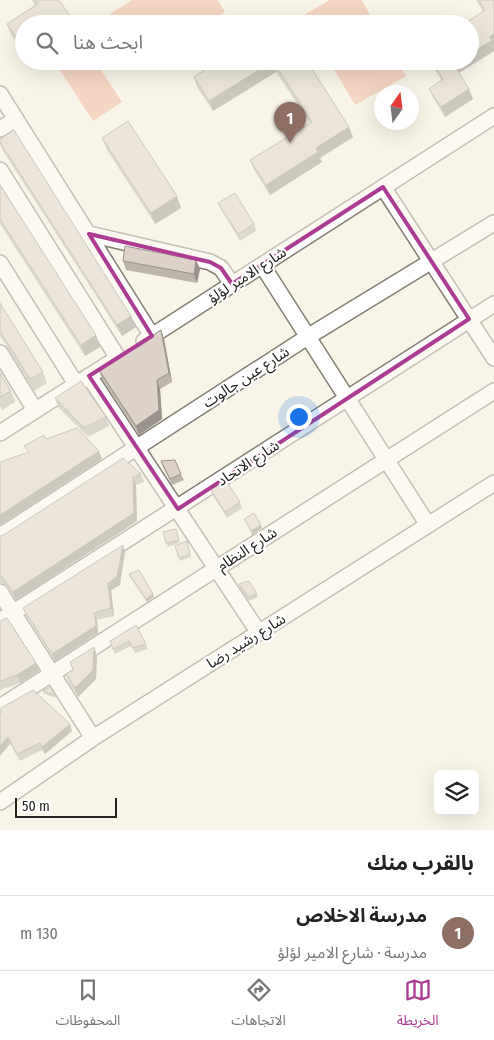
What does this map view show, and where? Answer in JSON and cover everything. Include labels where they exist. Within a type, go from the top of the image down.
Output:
[{"type":"street","points":[[0,94],[152,336]]},
{"type":"street","name":"شارع الامير لؤلؤ","points":[[2,428],[36,410],[118,358],[494,116]]},
{"type":"street","points":[[0,129],[16,119]]},
{"type":"street","points":[[0,170],[118,358]]},
{"type":"street","points":[[383,187],[494,358]]},
{"type":"street","name":"شارع عين جالوت","points":[[0,536],[309,336],[494,223]]},
{"type":"street","points":[[89,234],[210,262],[221,268],[232,284]]},
{"type":"street","points":[[0,263],[76,384]]},
{"type":"street","points":[[262,265],[349,398],[428,525]]},
{"type":"street","name":"شارع الاتحاد","points":[[0,621],[494,304]]},
{"type":"street","points":[[0,353],[36,410]]},
{"type":"street","points":[[89,376],[259,633]]},
{"type":"street","name":"شارع النظام","points":[[0,706],[494,391]]},
{"type":"street","name":"شارع رشيد رضا","points":[[0,802],[93,738],[494,483]]},
{"type":"street","points":[[0,592],[93,738]]},
{"type":"highlighted area","points":[[383,187],[469,319],[178,509],[89,376],[152,336],[89,234],[210,262],[221,268],[232,284]]},
{"type":"shaded area","points":[[132,0],[218,0],[225,12],[220,15],[110,14]]},
{"type":"shaded area","points":[[330,0],[362,0],[370,15],[304,15]]},
{"type":"shaded area","points":[[60,70],[101,70],[122,102],[93,121]]},
{"type":"shaded area","points":[[334,70],[402,70],[406,76],[390,85],[374,85],[374,94],[355,105]]},
{"type":"building","points":[[35,0],[59,0],[69,15],[21,15],[38,4]]},
{"type":"building","points":[[479,0],[494,0],[494,34],[489,37],[492,40],[479,48],[478,15],[485,10]]},
{"type":"building","points":[[15,19],[15,36],[7,24]]},
{"type":"building","points":[[204,70],[259,70],[209,101],[194,77]]},
{"type":"building","points":[[279,70],[313,70],[349,127],[316,148],[318,152],[266,185],[250,160],[312,122]]},
{"type":"building","points":[[438,70],[457,70],[469,89],[441,107],[429,89],[443,79]]},
{"type":"building","points":[[128,121],[177,196],[151,213],[102,138]]},
{"type":"building","points":[[14,130],[131,316],[117,325],[0,142],[0,139]]},
{"type":"building","points":[[0,185],[96,335],[81,345],[0,219]]},
{"type":"building","points":[[235,193],[254,224],[238,234],[218,203]]},
{"type":"building","points":[[125,246],[196,260],[194,274],[123,261]]},
{"type":"building","points":[[0,303],[43,372],[30,379],[0,331]]},
{"type":"building","points":[[161,330],[169,373],[157,380],[159,410],[136,426],[99,370]]},
{"type":"building","points":[[0,373],[11,391],[0,397]]},
{"type":"building","points":[[81,381],[106,417],[84,428],[55,398]]},
{"type":"building","points":[[77,428],[99,451],[0,515],[0,462],[29,452],[24,446],[44,435],[46,439]]},
{"type":"building","points":[[123,458],[141,474],[133,477],[134,513],[13,592],[0,576],[0,536]]},
{"type":"building","points":[[175,460],[181,474],[170,479],[161,461]]},
{"type":"building","points":[[226,480],[240,502],[225,512],[211,490]]},
{"type":"building","points":[[254,513],[261,525],[251,531],[244,519]]},
{"type":"building","points":[[176,529],[179,540],[166,543],[163,532]]},
{"type":"building","points":[[187,541],[190,554],[179,558],[175,546]]},
{"type":"building","points":[[123,545],[117,577],[108,583],[111,608],[94,613],[96,626],[52,654],[23,608]]},
{"type":"building","points":[[139,570],[153,594],[146,599],[129,574]]},
{"type":"building","points":[[249,581],[257,594],[248,597],[239,584]]},
{"type":"building","points":[[7,618],[36,663],[17,675],[0,681],[0,621]]},
{"type":"building","points":[[136,625],[146,644],[133,648],[129,641],[113,649],[110,641]]},
{"type":"building","points":[[94,647],[93,670],[75,688],[66,674],[73,670],[70,662]]},
{"type":"building","points":[[50,687],[55,695],[43,691]]},
{"type":"building","points":[[33,690],[70,724],[42,747],[40,743],[17,754],[8,737],[0,746],[1,708]]},
{"type":"place","name":"مدرسة الاخلاص","points":[[290,143]]}]
